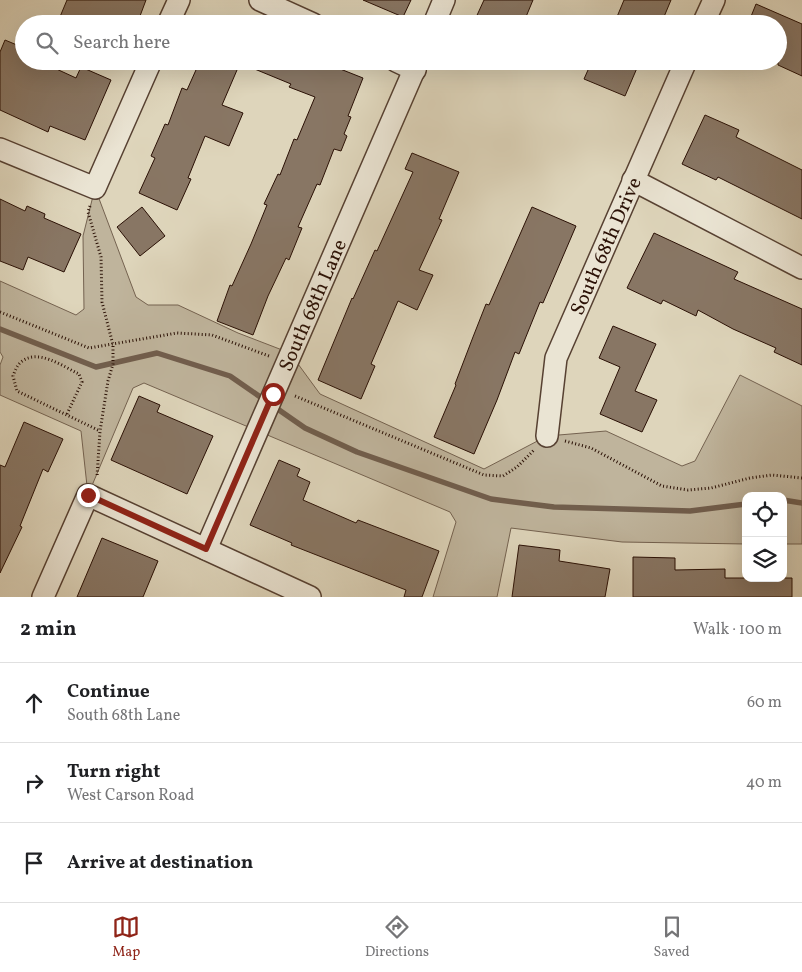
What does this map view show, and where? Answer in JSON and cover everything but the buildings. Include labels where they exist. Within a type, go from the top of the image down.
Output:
[{"type":"street","points":[[172,15],[179,0]]},
{"type":"street","points":[[260,0],[293,15]]},
{"type":"street","points":[[438,15],[444,0]]},
{"type":"street","points":[[707,15],[714,0]]},
{"type":"street","points":[[0,149],[95,188],[147,70]]},
{"type":"street","name":"South 68th Lane","points":[[206,549],[285,366],[408,70]]},
{"type":"street","name":"South 68th Drive","points":[[547,436],[556,358],[682,70]]},
{"type":"street","points":[[633,180],[802,268]]},
{"type":"street","points":[[43,597],[88,495],[309,597]]},
{"type":"path","points":[[88,495],[98,474],[100,431],[108,381],[113,364],[112,345],[102,302],[101,257],[88,212],[95,188]]},
{"type":"path","points":[[0,312],[89,348],[177,333],[212,335],[268,355],[285,366]]},
{"type":"path","points":[[67,414],[82,382],[78,374],[46,358],[34,356],[20,362],[12,376],[17,391],[100,431]]},
{"type":"shaded area","points":[[95,188],[136,297],[148,305],[178,305],[238,333],[290,353],[320,394],[484,469],[547,436],[606,431],[682,466],[695,461],[740,375],[802,406],[802,544],[787,544],[787,492],[742,492],[742,544],[622,542],[511,528],[497,597],[433,597],[456,522],[450,512],[144,383],[133,388],[88,495],[81,431],[0,395],[0,365],[3,357],[0,352],[0,281],[76,315],[84,309],[83,236]]},
{"type":"waterway","points":[[0,329],[96,367],[157,353],[230,376],[305,428],[357,452],[491,499],[554,507],[690,511],[742,504]]},
{"type":"waterway","points":[[787,501],[802,503]]},
{"type":"route","points":[[88,495],[206,549],[273,394]]}]
